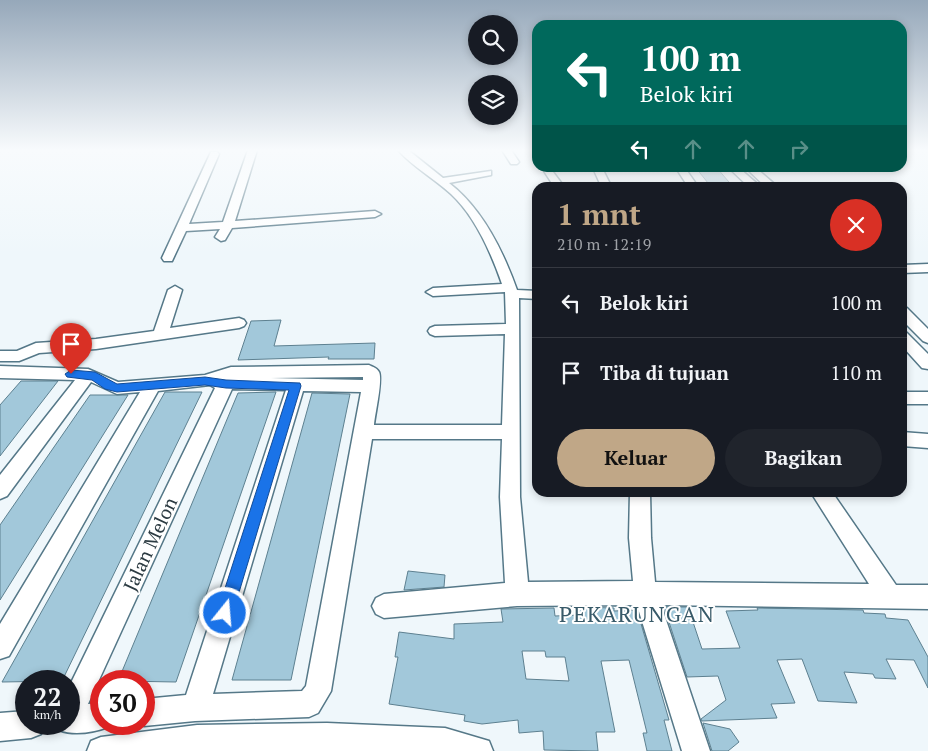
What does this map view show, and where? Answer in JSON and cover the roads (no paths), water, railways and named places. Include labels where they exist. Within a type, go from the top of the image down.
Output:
[{"type":"street","points":[[168,258],[201,185]]},
{"type":"street","points":[[222,237],[228,225],[241,185]]},
{"type":"street","points":[[446,185],[456,193],[474,214],[500,259],[511,291],[513,329],[512,530],[517,594]]},
{"type":"street","points":[[182,228],[375,214]]},
{"type":"street","points":[[907,269],[928,268]]},
{"type":"street","points":[[160,335],[174,290]]},
{"type":"street","points":[[432,292],[511,291],[532,294]]},
{"type":"street","points":[[907,317],[928,338]]},
{"type":"street","points":[[2,374],[19,356],[36,348],[96,344],[239,323]]},
{"type":"street","points":[[435,331],[513,329]]},
{"type":"street","points":[[907,341],[928,364]]},
{"type":"street","points":[[0,356],[19,356]]},
{"type":"street","points":[[2,374],[88,375],[95,376],[109,386],[117,388],[221,379],[369,372],[372,374],[372,386],[318,691],[314,699],[309,704],[155,711]]},
{"type":"street","points":[[0,490],[88,375]]},
{"type":"street","points":[[221,379],[296,386],[372,386]]},
{"type":"street","name":"Jalan Melon","points":[[80,693],[221,379]]},
{"type":"street","points":[[0,646],[153,385]]},
{"type":"street","points":[[195,708],[296,386]]},
{"type":"street","points":[[907,398],[928,398]]},
{"type":"street","points":[[364,432],[511,432]]},
{"type":"street","points":[[907,439],[928,441]]},
{"type":"street","points":[[640,497],[640,538],[645,593],[696,751]]},
{"type":"street","points":[[824,497],[890,597]]},
{"type":"street","points":[[384,606],[517,594],[645,593],[928,597]]},
{"type":"street","points":[[0,727],[15,726]]},
{"type":"street","points":[[102,751],[197,739],[248,745],[327,737],[386,745],[445,742],[479,751]]},
{"type":"district","name":"PEKARUNGAN","points":[[637,614]]}]
